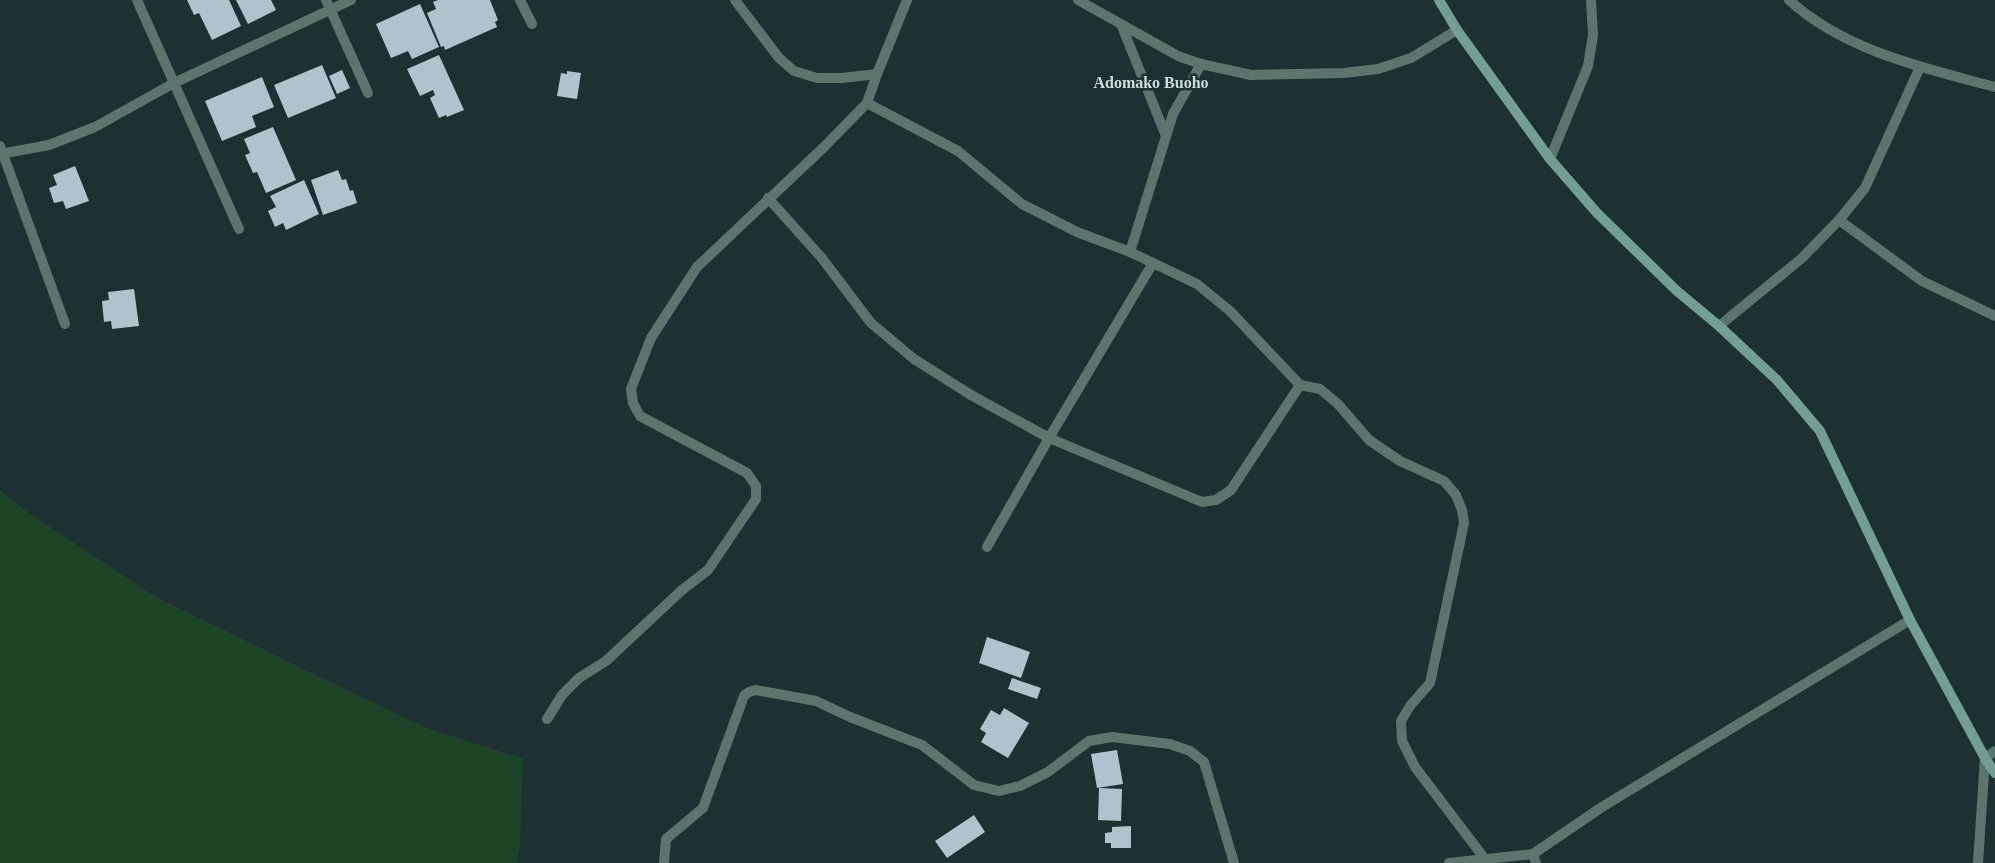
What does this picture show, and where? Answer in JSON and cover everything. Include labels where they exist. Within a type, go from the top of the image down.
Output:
[{"type":"street","points":[[137,0],[239,229]]},
{"type":"street","points":[[65,324],[1,151],[49,145],[95,127],[174,83],[328,5],[351,0]]},
{"type":"street","points":[[520,0],[532,24]]},
{"type":"street","points":[[735,0],[780,58],[794,71],[817,78],[842,78],[877,74]]},
{"type":"street","points":[[547,719],[562,695],[579,678],[606,661],[682,590],[708,570],[756,498],[756,486],[747,474],[640,416],[633,403],[630,389],[651,338],[697,267],[824,147],[867,103],[907,0]]},
{"type":"street","points":[[1439,0],[1457,30],[1550,159],[1597,213],[1677,291],[1720,326],[1777,380],[1820,431],[1910,620],[1995,774]]},
{"type":"street","points":[[1550,159],[1588,66],[1593,35],[1591,0]]},
{"type":"street","points":[[1789,0],[1800,10],[1847,40],[1920,67],[1995,87]]},
{"type":"street","points":[[1085,2],[1178,56],[1201,64],[1251,75],[1344,73],[1378,69],[1411,58],[1457,30]]},
{"type":"street","points":[[328,5],[368,93]]},
{"type":"street","points":[[1121,24],[1166,136]]},
{"type":"street","points":[[1130,252],[1173,114],[1201,64]]},
{"type":"street","points":[[1720,326],[1802,258],[1839,220],[1865,188],[1920,67]]},
{"type":"street","points":[[867,103],[958,151],[1022,204],[1077,232],[1130,252],[1197,284],[1230,311],[1300,385],[1320,389],[1338,404],[1369,440],[1400,461],[1444,481],[1456,495],[1464,523],[1430,683],[1410,706],[1401,721],[1402,741],[1415,766],[1485,859]]},
{"type":"street","points":[[768,198],[821,257],[872,323],[914,358],[971,395],[1049,438],[1202,502],[1216,500],[1231,490],[1300,385]]},
{"type":"street","points":[[1839,220],[1922,281],[1995,316]]},
{"type":"street","points":[[987,547],[1153,263]]},
{"type":"street","points":[[1449,863],[1485,859],[1535,858],[1602,807],[1910,620]]},
{"type":"street","points":[[664,863],[666,839],[703,808],[744,696],[756,690],[816,701],[850,717],[922,745],[974,785],[999,792],[1020,786],[1048,772],[1089,741],[1112,737],[1170,744],[1190,751],[1204,762],[1234,863]]},
{"type":"street","points":[[1985,758],[1995,751]]},
{"type":"street","points":[[1978,863],[1985,758]]},
{"type":"green space","points":[[0,490],[26,511],[156,597],[424,727],[523,759],[520,847],[516,863],[0,863]]},
{"type":"building","points":[[187,0],[229,0],[241,26],[212,40],[199,13],[194,15]]},
{"type":"building","points":[[236,0],[271,0],[276,10],[248,24]]},
{"type":"building","points":[[438,0],[490,0],[498,20],[495,22],[497,27],[445,50],[444,46],[441,47],[427,13],[436,9],[433,2]]},
{"type":"building","points":[[420,4],[439,47],[412,59],[408,51],[391,58],[376,24]]},
{"type":"building","points":[[439,55],[464,110],[439,118],[430,98],[435,95],[433,90],[420,96],[407,69]]},
{"type":"building","points":[[322,65],[336,98],[288,118],[274,85]]},
{"type":"building","points":[[342,70],[350,88],[337,94],[329,76]]},
{"type":"building","points":[[567,71],[581,73],[577,99],[557,96],[561,73],[567,74]]},
{"type":"building","points":[[262,77],[274,107],[252,116],[256,127],[222,141],[205,101]]},
{"type":"building","points":[[273,127],[296,180],[266,193],[257,172],[253,173],[245,155],[250,153],[244,139]]},
{"type":"building","points":[[75,166],[89,201],[66,209],[63,201],[54,203],[49,188],[57,185],[53,175]]},
{"type":"building","points":[[338,170],[342,180],[346,179],[350,191],[353,190],[357,203],[323,215],[311,180]]},
{"type":"building","points":[[304,180],[319,214],[286,230],[283,223],[275,227],[268,211],[276,207],[270,196]]},
{"type":"building","points":[[134,289],[139,326],[112,329],[111,321],[104,322],[102,301],[109,300],[108,292]]},
{"type":"building","points":[[987,637],[1030,652],[1021,678],[979,663]]},
{"type":"building","points":[[1012,678],[1041,688],[1037,699],[1008,689]]},
{"type":"building","points":[[1004,708],[1029,723],[1008,758],[981,742],[986,733],[980,729],[991,710],[1000,715]]},
{"type":"building","points":[[1117,750],[1123,784],[1097,788],[1091,754]]},
{"type":"building","points":[[1099,788],[1122,789],[1121,821],[1098,820]]},
{"type":"building","points":[[974,815],[985,832],[947,858],[935,841]]},
{"type":"building","points":[[1131,826],[1131,848],[1111,848],[1111,843],[1105,843],[1105,833],[1112,832],[1112,827]]},
{"type":"district","name":"Adomako Buoho","points":[[1151,82]]}]
